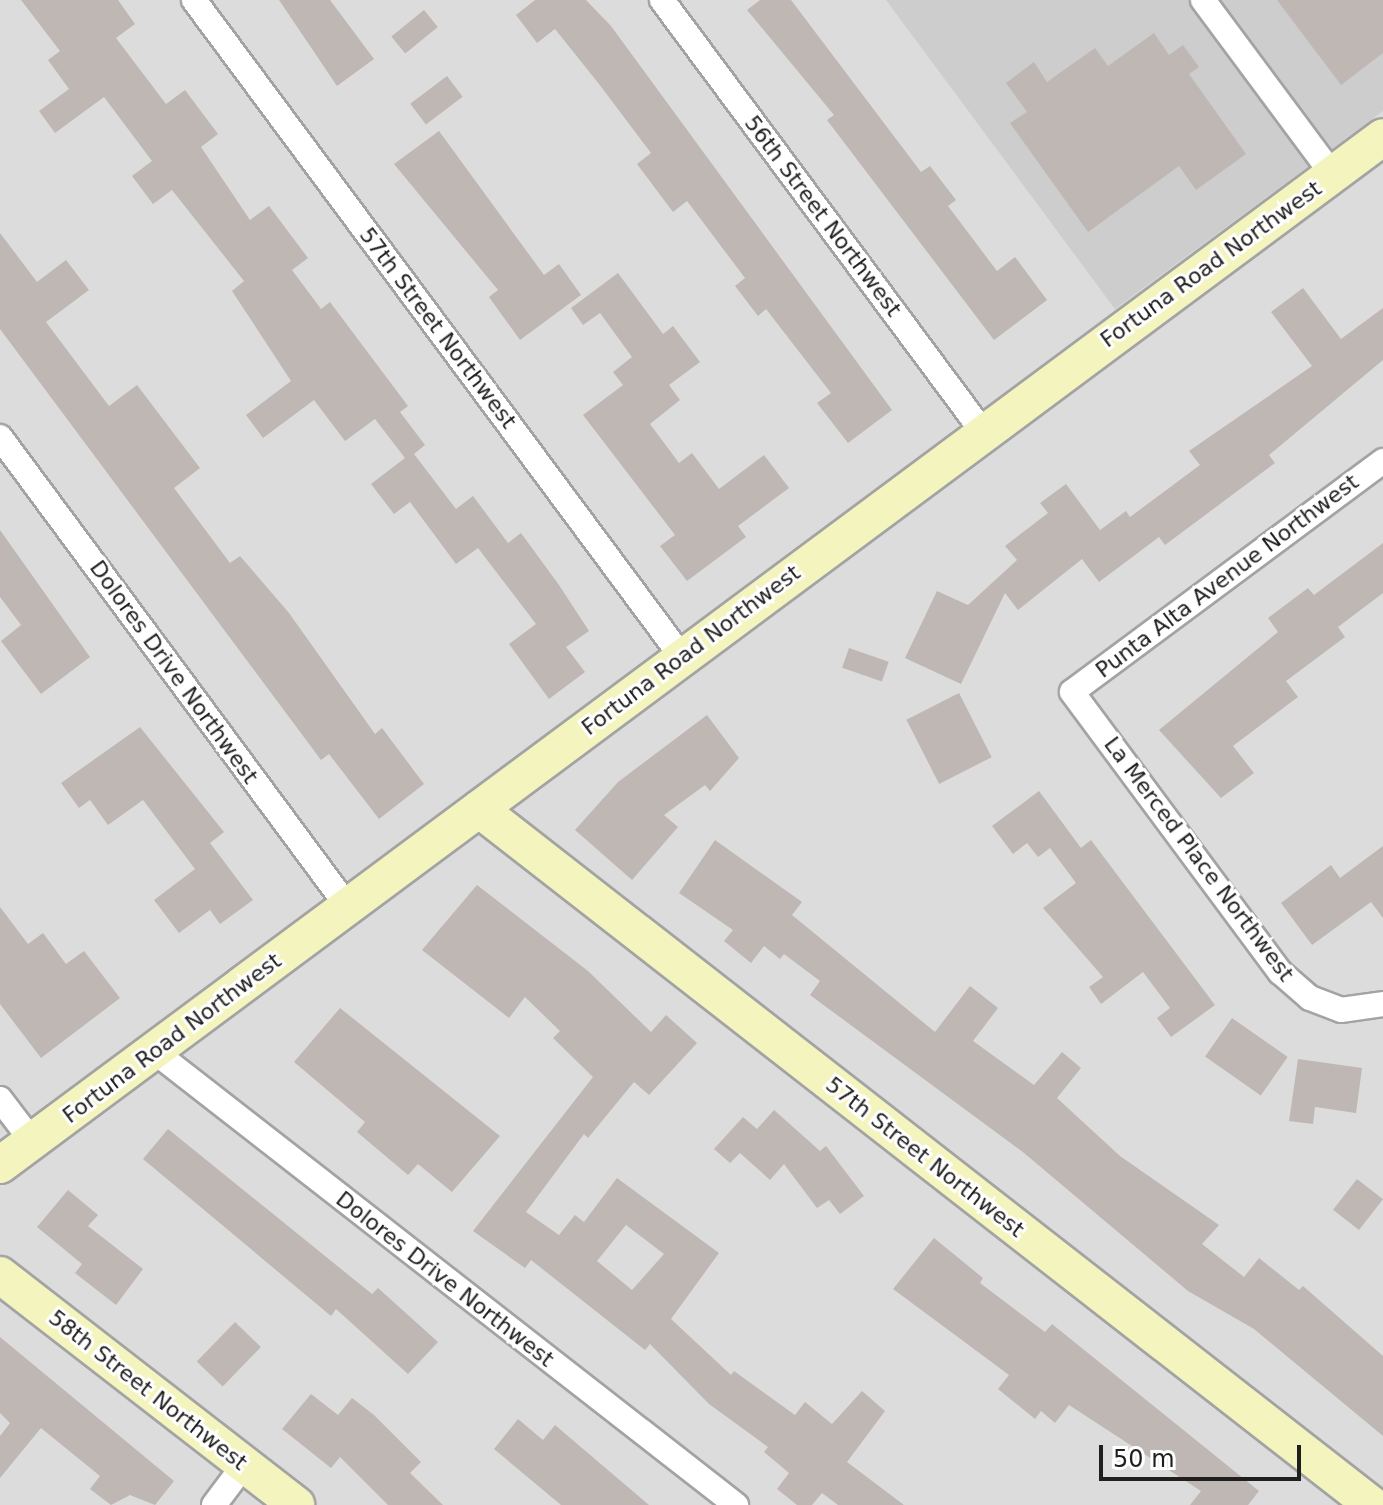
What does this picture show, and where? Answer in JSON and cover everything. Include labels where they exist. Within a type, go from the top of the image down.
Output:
[{"type":"street","name":"57th Street Northwest","points":[[194,0],[682,657]]},
{"type":"street","name":"56th Street Northwest","points":[[662,0],[983,432]]},
{"type":"street","points":[[1203,0],[1332,174]]},
{"type":"street","name":"Fortuna Road Northwest","points":[[0,1165],[1383,137]]},
{"type":"street","name":"Dolores Drive Northwest","points":[[0,437],[348,907]]},
{"type":"street","name":"Punta Alta Avenue Northwest","points":[[1072,692],[1383,461]]},
{"type":"street","name":"La Merced Place Northwest","points":[[1072,692],[1280,972],[1310,998],[1341,1010],[1383,1004]]},
{"type":"street","name":"57th Street Northwest","points":[[479,809],[1372,1505]]},
{"type":"street","name":"Dolores Drive Northwest","points":[[155,1052],[736,1505]]},
{"type":"street","points":[[0,1099],[32,1141]]},
{"type":"street","name":"58th Street Northwest","points":[[0,1275],[296,1505]]},
{"type":"street","points":[[214,1505],[244,1465]]},
{"type":"shaded area","points":[[0,0],[1383,0],[1383,1505],[0,1505]]},
{"type":"shaded area","points":[[886,0],[1383,0],[1383,111],[1115,309]]},
{"type":"building","points":[[21,0],[118,0],[135,24],[116,38],[166,104],[185,90],[218,134],[201,147],[250,220],[269,206],[308,258],[292,270],[321,309],[330,302],[408,406],[400,412],[425,445],[414,454],[456,509],[473,496],[508,543],[521,533],[559,585],[589,631],[566,647],[585,672],[549,699],[509,644],[536,624],[478,548],[456,564],[410,502],[394,514],[371,484],[405,458],[375,419],[345,441],[314,400],[263,438],[246,415],[291,381],[232,291],[244,281],[172,190],[153,204],[132,176],[152,161],[104,97],[55,133],[39,111],[69,89],[48,60],[60,51]]},
{"type":"building","points":[[279,0],[330,0],[374,59],[337,86]]},
{"type":"building","points":[[535,0],[586,0],[611,26],[892,410],[848,443],[817,403],[831,393],[766,309],[758,316],[735,286],[745,278],[687,201],[673,212],[637,164],[651,153],[599,84],[555,29],[537,43],[516,15]]},
{"type":"building","points":[[760,0],[791,0],[921,172],[930,166],[956,200],[948,206],[997,271],[1015,257],[1047,300],[994,340],[827,120],[834,115],[747,10]]},
{"type":"building","points":[[1277,0],[1383,0],[1383,53],[1341,85]]},
{"type":"building","points":[[424,10],[438,27],[405,54],[391,36]]},
{"type":"building","points":[[1154,33],[1169,55],[1183,45],[1199,67],[1189,74],[1246,154],[1196,190],[1179,166],[1088,232],[1010,123],[1027,112],[1006,83],[1034,62],[1047,82],[1095,48],[1108,66]]},
{"type":"building","points":[[447,76],[463,97],[426,124],[410,104]]},
{"type":"building","points":[[439,131],[544,275],[559,264],[581,295],[520,340],[489,297],[498,290],[394,164]]},
{"type":"building","points":[[0,233],[37,282],[66,260],[89,290],[46,322],[109,406],[137,385],[200,468],[174,488],[230,563],[240,556],[289,613],[375,734],[382,728],[424,784],[379,819],[329,754],[321,760],[0,329]]},
{"type":"building","points":[[618,273],[663,334],[673,326],[700,362],[669,385],[680,400],[650,424],[679,463],[692,453],[719,489],[764,455],[789,488],[738,526],[746,537],[687,581],[660,546],[675,535],[583,415],[623,385],[613,372],[632,357],[600,313],[583,325],[571,308]]},
{"type":"building","points":[[1303,288],[1341,339],[1383,308],[1383,360],[1269,455],[1275,463],[1165,545],[1159,537],[1099,582],[1082,559],[1018,610],[1005,593],[961,684],[905,658],[937,591],[968,605],[1017,560],[1005,546],[1048,513],[1040,503],[1066,484],[1100,530],[1126,511],[1130,517],[1200,465],[1189,451],[1312,366],[1271,312]]},
{"type":"building","points":[[0,530],[90,657],[41,694],[1,641],[21,625],[0,597]]},
{"type":"building","points":[[1383,543],[1383,593],[1338,627],[1345,637],[1286,681],[1298,697],[1233,746],[1254,773],[1221,798],[1159,730],[1278,632],[1268,618],[1308,588],[1314,595]]},
{"type":"building","points":[[849,648],[889,662],[882,682],[842,668]]},
{"type":"building","points":[[959,693],[992,757],[939,784],[906,720]]},
{"type":"building","points":[[707,715],[739,758],[710,791],[705,785],[664,815],[678,827],[632,880],[575,830],[618,782]]},
{"type":"building","points":[[140,727],[224,832],[210,843],[253,900],[220,924],[210,910],[179,933],[154,900],[195,869],[143,800],[108,825],[90,800],[79,808],[61,783]]},
{"type":"building","points":[[1039,791],[1081,848],[1091,840],[1215,1005],[1171,1037],[1157,1018],[1170,1008],[1143,972],[1101,1004],[1089,987],[1103,977],[1043,908],[1076,883],[1050,848],[1038,857],[1027,843],[1013,854],[992,826]]},
{"type":"building","points":[[715,840],[802,902],[792,915],[935,1032],[970,986],[998,1008],[973,1041],[1034,1085],[1062,1052],[1081,1068],[1057,1098],[1120,1156],[1219,1225],[1202,1244],[1244,1277],[1259,1258],[1299,1290],[1303,1286],[1383,1356],[1383,1436],[1254,1329],[1188,1291],[1024,1153],[810,995],[820,981],[784,954],[780,959],[764,946],[751,963],[724,941],[733,930],[679,893]]},
{"type":"building","points":[[1383,846],[1383,918],[1371,902],[1312,945],[1281,903],[1331,865],[1340,878]]},
{"type":"building","points":[[477,885],[588,971],[651,1032],[666,1015],[697,1043],[649,1095],[634,1082],[588,1138],[584,1134],[526,1212],[559,1235],[575,1215],[584,1222],[617,1178],[719,1253],[671,1319],[731,1375],[734,1371],[795,1415],[805,1402],[832,1424],[862,1391],[885,1411],[847,1462],[904,1505],[838,1505],[822,1493],[812,1505],[797,1505],[777,1489],[789,1473],[764,1452],[768,1447],[709,1404],[650,1344],[645,1350],[531,1260],[525,1268],[473,1231],[593,1077],[553,1038],[560,1031],[525,997],[509,1018],[422,950]],"holes":[[[626,1225],[664,1254],[632,1290],[597,1261]]]},
{"type":"building","points":[[0,907],[28,944],[43,933],[66,964],[84,951],[120,998],[41,1058],[0,1004]]},
{"type":"building","points":[[340,1008],[500,1136],[452,1192],[418,1164],[408,1175],[357,1132],[365,1122],[294,1062]]},
{"type":"building","points":[[1232,1018],[1288,1057],[1261,1096],[1205,1057]]},
{"type":"building","points":[[1298,1059],[1362,1068],[1356,1113],[1315,1107],[1313,1124],[1289,1121]]},
{"type":"building","points":[[774,1110],[820,1151],[826,1146],[864,1196],[840,1214],[829,1200],[817,1208],[784,1164],[770,1180],[740,1153],[730,1163],[714,1149],[743,1117],[757,1129]]},
{"type":"building","points":[[168,1129],[372,1294],[378,1288],[438,1342],[408,1374],[336,1309],[331,1316],[143,1159]]},
{"type":"building","points":[[1357,1179],[1383,1199],[1359,1230],[1333,1210]]},
{"type":"building","points":[[68,1190],[98,1215],[88,1226],[143,1269],[116,1305],[75,1273],[82,1264],[37,1227]]},
{"type":"building","points":[[934,1238],[983,1278],[980,1283],[1045,1332],[1052,1324],[1259,1491],[1248,1505],[1190,1505],[1201,1491],[1069,1405],[1055,1423],[1041,1411],[1035,1419],[998,1389],[1009,1375],[893,1289]]},
{"type":"building","points":[[235,1322],[261,1347],[223,1387],[197,1362]]},
{"type":"building","points":[[0,1337],[174,1481],[155,1505],[130,1495],[111,1505],[90,1489],[100,1476],[41,1428],[0,1478],[0,1436],[10,1423],[0,1413]]},
{"type":"building","points":[[311,1394],[338,1415],[352,1398],[374,1415],[421,1462],[410,1473],[443,1505],[388,1505],[340,1457],[331,1468],[282,1429]]},
{"type":"building","points":[[518,1419],[543,1440],[555,1425],[649,1505],[561,1505],[494,1449]]}]
